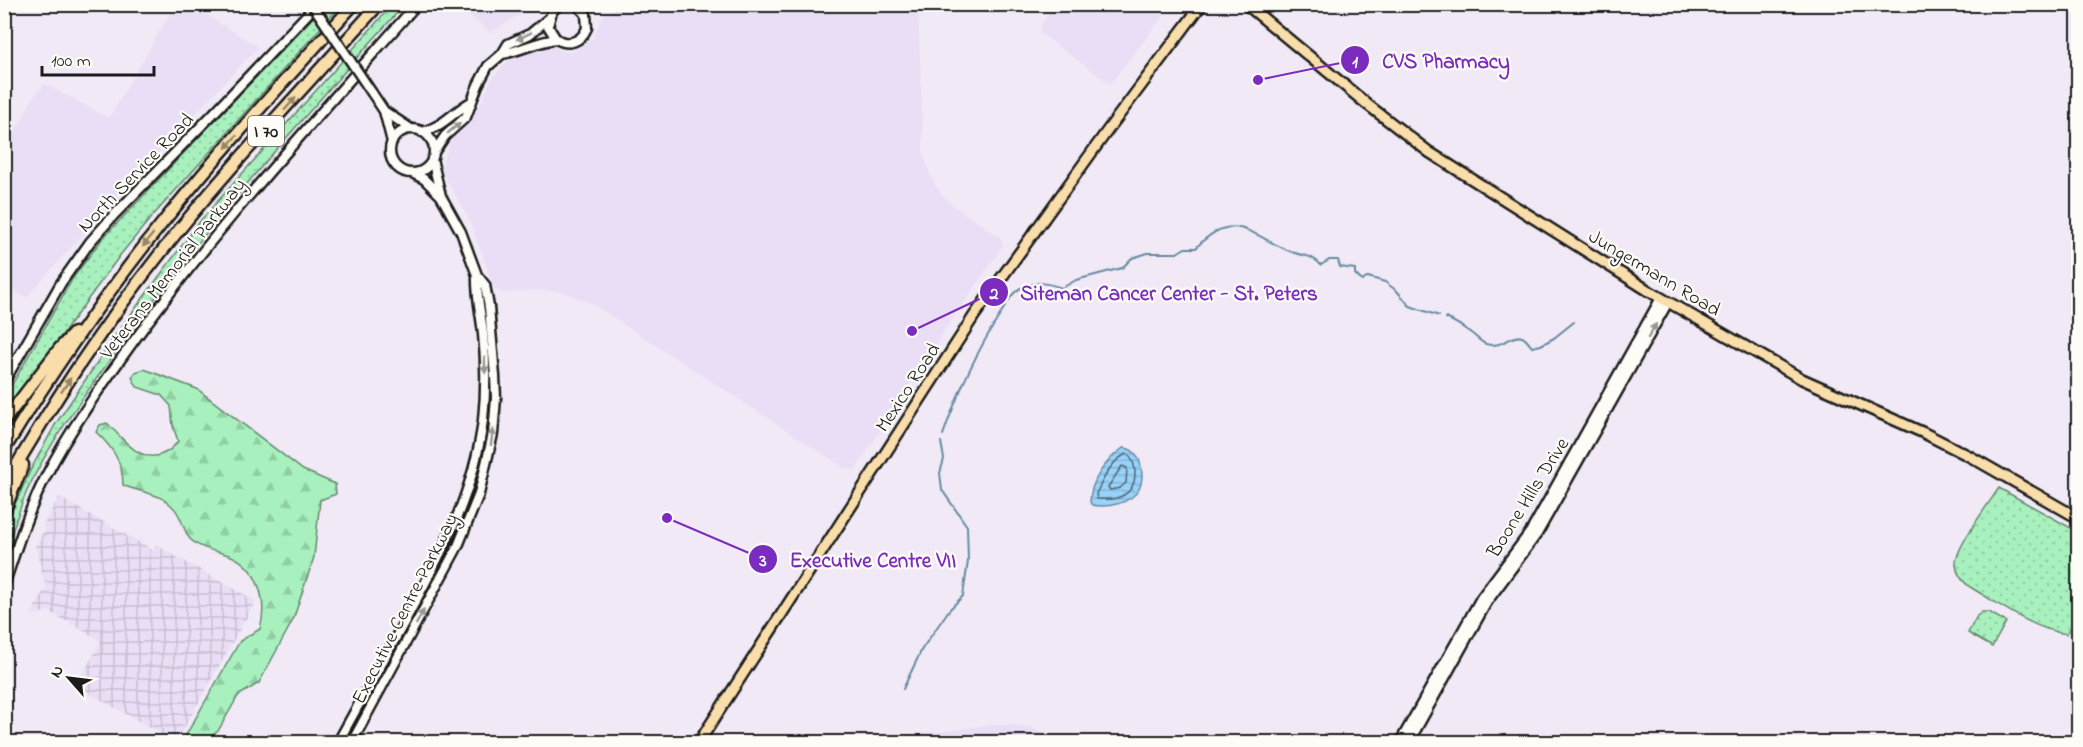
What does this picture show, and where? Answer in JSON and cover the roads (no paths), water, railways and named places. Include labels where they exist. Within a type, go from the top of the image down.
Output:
[{"type":"highway","name":"I 70","points":[[4,450],[100,304],[193,186],[354,4]]},
{"type":"highway","name":"I 70","points":[[4,487],[35,434],[110,321],[183,225],[379,4]]},
{"type":"highway","points":[[4,422],[59,349],[100,304]]},
{"type":"highway","points":[[4,512],[35,434]]},
{"type":"main road","name":"Mexico Road","points":[[699,742],[974,316],[1202,4]]},
{"type":"main road","name":"Jungermann Road","points":[[1246,4],[1429,152],[1665,300],[1802,379],[1924,433],[2079,518]]},
{"type":"street","points":[[312,4],[384,111],[392,142],[390,153],[393,163],[400,170],[412,173],[424,170],[445,136],[466,117],[483,74],[508,44],[530,34],[549,19],[555,6]]},
{"type":"street","name":"North Service Road","points":[[4,382],[61,284],[90,242],[317,4]]},
{"type":"street","name":"Veterans Memorial Parkway","points":[[4,586],[30,511],[46,475],[108,377],[166,297],[225,223],[417,4]]},
{"type":"street","points":[[502,54],[514,52],[541,41],[557,39],[575,42],[586,32],[588,23],[586,14],[576,4]]},
{"type":"street","points":[[549,19],[550,31],[557,39]]},
{"type":"street","points":[[422,132],[442,124],[471,102]]},
{"type":"street","points":[[384,111],[411,129],[422,132],[432,142],[433,156]]},
{"type":"street","points":[[392,142],[402,132],[411,129]]},
{"type":"street","name":"Executive Centre Parkway","points":[[433,156],[441,196]]},
{"type":"street","name":"Executive Centre Parkway","points":[[352,742],[458,546],[476,501],[488,461],[496,398],[494,353],[484,285],[477,275],[462,232],[441,196],[424,179],[412,173]]},
{"type":"street","name":"Executive Centre Parkway","points":[[338,742],[446,546],[472,479],[480,442],[486,391],[485,360],[476,289],[477,275]]},
{"type":"street","name":"Boone Hills Drive","points":[[1400,742],[1481,598],[1531,531],[1665,300]]},
{"type":"street","name":"Boone Hills Drive","points":[[1409,742],[1487,602],[1537,534],[1665,300]]},
{"type":"water","points":[[1123,448],[1129,449],[1138,458],[1142,470],[1139,489],[1130,498],[1118,504],[1092,505],[1091,494],[1096,479],[1105,465]]},
{"type":"waterway","points":[[943,435],[975,359],[1012,295],[1019,289],[1038,283],[1062,288],[1076,280],[1122,268],[1132,258],[1148,253],[1177,253],[1185,248],[1196,248],[1221,229],[1232,227],[1243,229],[1292,252],[1311,257],[1321,265],[1329,260],[1338,260],[1340,267],[1355,269],[1355,274],[1362,281],[1368,277],[1385,282],[1397,291],[1410,306],[1439,316]]},
{"type":"waterway","points":[[1446,318],[1486,344],[1502,343],[1518,336],[1525,339],[1532,347],[1554,338],[1574,322]]},
{"type":"waterway","points":[[903,689],[922,649],[949,610],[963,596],[968,561],[967,526],[942,490],[940,473],[944,459],[941,442]]},
{"type":"place","name":"CVS Pharmacy","points":[[1258,80]]},
{"type":"place","name":"Siteman Cancer Center - St. Peters","points":[[912,331]]},
{"type":"place","name":"Executive Centre VII","points":[[667,518]]}]
